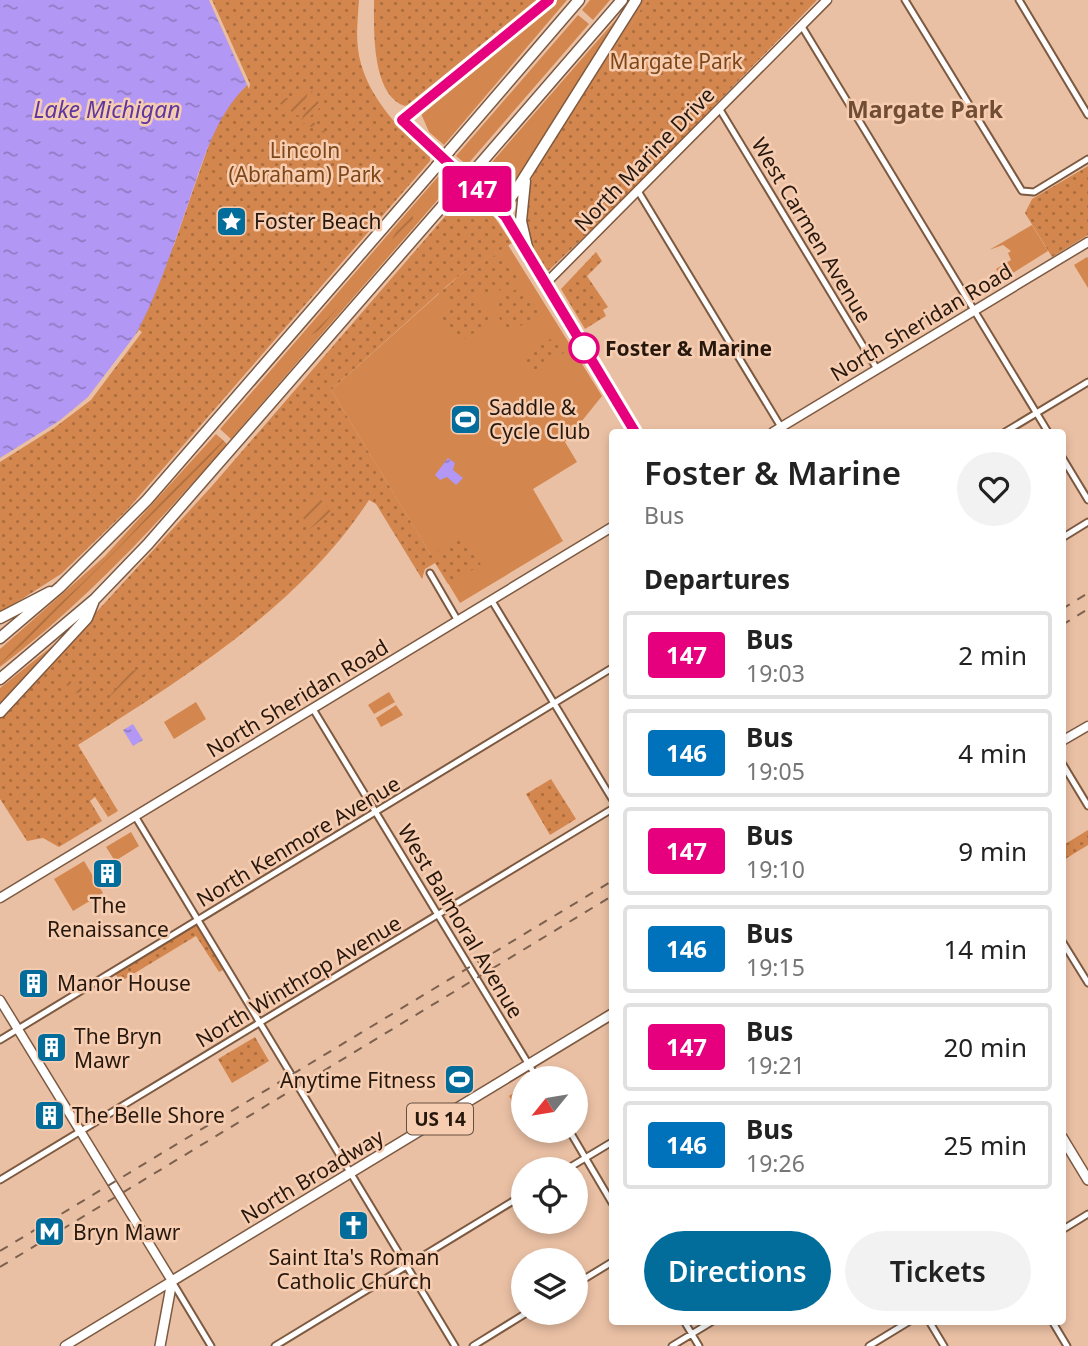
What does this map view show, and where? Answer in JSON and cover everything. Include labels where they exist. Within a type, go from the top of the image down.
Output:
[{"type":"highway","points":[[402,120],[548,0]]},
{"type":"highway","points":[[0,638],[61,587],[147,500],[579,0]]},
{"type":"highway","points":[[0,679],[95,599],[198,489],[622,0]]},
{"type":"highway","points":[[496,205],[510,199],[529,171],[635,0]]},
{"type":"highway","points":[[529,171],[522,191],[521,216],[523,238],[530,260]]},
{"type":"highway","points":[[0,618],[61,587]]},
{"type":"highway","points":[[0,712],[87,618],[95,599]]},
{"type":"highway","points":[[0,673],[21,662]]},
{"type":"main road","name":"North Marine Drive","points":[[545,284],[827,0]]},
{"type":"main road","points":[[402,120],[496,205],[633,429]]},
{"type":"main road","name":"North Sheridan Road","points":[[782,429],[1088,242]]},
{"type":"main road","name":"North Sheridan Road","points":[[0,898],[609,529]]},
{"type":"main road","points":[[1066,739],[1088,726]]},
{"type":"main road","points":[[0,1000],[172,1281],[160,1346]]},
{"type":"main road","name":"North Broadway","points":[[65,1346],[609,1016]]},
{"type":"main road","points":[[1066,1144],[1088,1180]]},
{"type":"street","points":[[905,0],[1019,188],[1026,193],[1034,192],[1088,159]]},
{"type":"street","points":[[1019,0],[1088,115]]},
{"type":"street","points":[[801,25],[1046,429]]},
{"type":"street","name":"West Carmen Avenue","points":[[719,108],[877,369]]},
{"type":"street","points":[[638,191],[778,429]]},
{"type":"street","points":[[1010,429],[1088,382]]},
{"type":"street","points":[[1066,464],[1088,500]]},
{"type":"street","points":[[1066,536],[1088,522]]},
{"type":"street","points":[[430,573],[458,621]]},
{"type":"street","points":[[492,601],[609,794]]},
{"type":"street","name":"North Kenmore Avenue","points":[[0,1040],[609,670]]},
{"type":"street","name":"West Balmoral Avenue","points":[[313,709],[529,1065]]},
{"type":"street","points":[[1066,770],[1088,806]]},
{"type":"street","name":"North Winthrop Avenue","points":[[0,1180],[609,811]]},
{"type":"street","points":[[135,816],[455,1346]]},
{"type":"street","points":[[1066,947],[1088,983]]},
{"type":"street","points":[[588,1157],[609,1144]]},
{"type":"street","points":[[588,1161],[609,1197]]},
{"type":"street","points":[[275,1346],[511,1202]]},
{"type":"street","points":[[1066,1228],[1088,1214]]},
{"type":"street","points":[[588,1277],[609,1264]]},
{"type":"street","points":[[172,1281],[211,1346]]},
{"type":"street","points":[[473,1346],[511,1323]]},
{"type":"street","points":[[686,1325],[699,1346]]},
{"type":"street","points":[[672,1346],[707,1325]]},
{"type":"street","points":[[869,1346],[903,1325]]},
{"type":"street","points":[[931,1325],[944,1346]]},
{"type":"street","points":[[1054,1325],[1067,1346]]},
{"type":"green space","name":"Lincoln (Abraham) Park","points":[[209,0],[359,0],[358,49],[367,80],[384,109],[406,135],[430,157],[430,161],[127,510],[61,574],[0,613],[0,458],[59,421],[174,245],[214,130],[230,102],[247,85]]},
{"type":"green space","name":"Lincoln (Abraham) Park","points":[[374,0],[544,0],[413,104],[405,106],[394,99],[380,75],[375,43]]},
{"type":"green space","points":[[557,0],[567,0],[444,145],[429,132],[420,111]]},
{"type":"green space","points":[[590,0],[610,0],[593,20],[582,10]]},
{"type":"green space","points":[[640,0],[647,0],[590,90],[585,87]]},
{"type":"green space","name":"Margate Park","points":[[647,0],[817,0],[621,202],[548,271],[535,254],[528,233],[526,212],[533,174],[551,138],[585,87],[590,89]]},
{"type":"green space","points":[[578,15],[589,24],[467,165],[456,156]]},
{"type":"green space","points":[[619,16],[508,195],[494,189],[480,176]]},
{"type":"green space","points":[[308,90],[305,105],[298,116],[279,103],[281,99],[295,97]]},
{"type":"green space","points":[[312,90],[321,107],[308,118],[332,137],[301,122]]},
{"type":"green space","points":[[1088,166],[1088,235],[1052,257],[1025,213],[1032,199]]},
{"type":"green space","points":[[442,172],[453,182],[231,439],[220,429]]},
{"type":"green space","points":[[471,191],[493,215],[512,243],[461,274],[442,290],[502,251],[519,279],[487,298],[482,289],[474,293],[491,322],[458,343],[440,314],[449,308],[439,293],[331,390],[431,555],[463,536],[481,565],[448,584],[435,563],[425,569],[422,579],[376,504],[369,500],[341,538],[309,574],[274,607],[198,666],[78,745],[118,811],[108,817],[95,797],[90,801],[102,821],[59,847],[43,838],[27,841],[0,799],[0,717],[212,486],[466,192]]},
{"type":"green space","points":[[412,214],[414,221],[403,235],[392,239],[402,222]]},
{"type":"green space","points":[[1032,225],[1048,251],[1003,279],[996,269],[1011,260],[1008,253],[1011,251],[1003,245],[989,250]]},
{"type":"green space","name":"Saddle & Cycle Club","points":[[508,245],[602,396],[565,442],[577,462],[533,489],[563,541],[460,603],[331,390],[461,274]]},
{"type":"green space","points":[[596,252],[602,261],[587,276],[608,307],[603,310],[606,316],[585,329],[561,289]]},
{"type":"green space","points":[[1088,258],[1088,288],[1074,265]]},
{"type":"green space","points":[[352,285],[353,290],[318,331],[311,335],[309,333],[340,295]]},
{"type":"green space","points":[[523,285],[541,314],[508,333],[491,304]]},
{"type":"green space","points":[[554,337],[564,353],[531,373],[522,357]]},
{"type":"green space","points":[[216,434],[227,444],[174,503],[91,589],[0,667],[0,649],[105,556]]},
{"type":"green space","points":[[219,437],[224,441],[104,573],[0,664],[0,653],[88,578],[142,523]]},
{"type":"green space","points":[[316,494],[331,512],[311,528],[297,510]]},
{"type":"green space","points":[[57,644],[0,705],[0,688]]},
{"type":"green space","points":[[149,665],[149,671],[109,697],[130,672]]},
{"type":"green space","points":[[65,676],[74,685],[82,684],[81,692],[71,694],[70,688],[62,681]]},
{"type":"green space","points":[[389,692],[395,702],[374,714],[368,705]]},
{"type":"green space","points":[[196,702],[206,719],[174,739],[164,722]]},
{"type":"green space","points":[[396,705],[403,715],[381,727],[376,718]]},
{"type":"green space","points":[[551,779],[576,819],[550,835],[526,794]]},
{"type":"green space","points":[[1088,830],[1088,845],[1066,859],[1066,844]]},
{"type":"green space","points":[[131,832],[139,846],[115,861],[106,847]]},
{"type":"green space","points":[[84,861],[103,893],[73,911],[54,879]]},
{"type":"green space","points":[[196,924],[223,970],[219,972],[196,936],[120,982],[115,973]]},
{"type":"green space","points":[[255,1037],[269,1061],[232,1083],[218,1059]]},
{"type":"water","name":"Lake Michigan","points":[[0,0],[209,0],[247,85],[226,111],[211,141],[161,279],[139,329],[125,352],[110,374],[82,403],[48,429],[0,458]]},
{"type":"water","points":[[448,458],[455,463],[453,470],[463,478],[456,485],[447,477],[440,480],[435,475]]},
{"type":"water","points":[[133,724],[143,740],[133,746],[123,730]]},
{"type":"pier","points":[[209,0],[212,0],[250,84],[249,89]]},
{"type":"pier","points":[[139,330],[142,332],[91,400],[54,428],[0,462],[0,458],[59,421],[88,397]]},
{"type":"railway","points":[[1066,607],[1088,593]]},
{"type":"railway","points":[[1066,623],[1088,609]]},
{"type":"railway","points":[[0,1251],[609,883]]},
{"type":"railway","points":[[0,1267],[609,898]]},
{"type":"bus line","name":"147","points":[[549,0],[402,120],[505,216],[633,429]]},
{"type":"place","name":"Foster Beach","points":[[231,221]]},
{"type":"place","name":"Foster & Marine","points":[[584,348]]},
{"type":"place","name":"Saddle & Cycle Club","points":[[466,419]]},
{"type":"place","name":"The Renaissance","points":[[108,873]]},
{"type":"place","name":"Manor House","points":[[34,983]]},
{"type":"place","name":"The Bryn Mawr","points":[[51,1048]]},
{"type":"place","name":"Anytime Fitness","points":[[459,1080]]},
{"type":"place","name":"The Belle Shore","points":[[49,1115]]},
{"type":"place","name":"Saint Ita's Roman Catholic Church","points":[[354,1225]]},
{"type":"place","name":"Bryn Mawr","points":[[50,1232]]},
{"type":"district","name":"Margate Park","points":[[925,109]]}]
